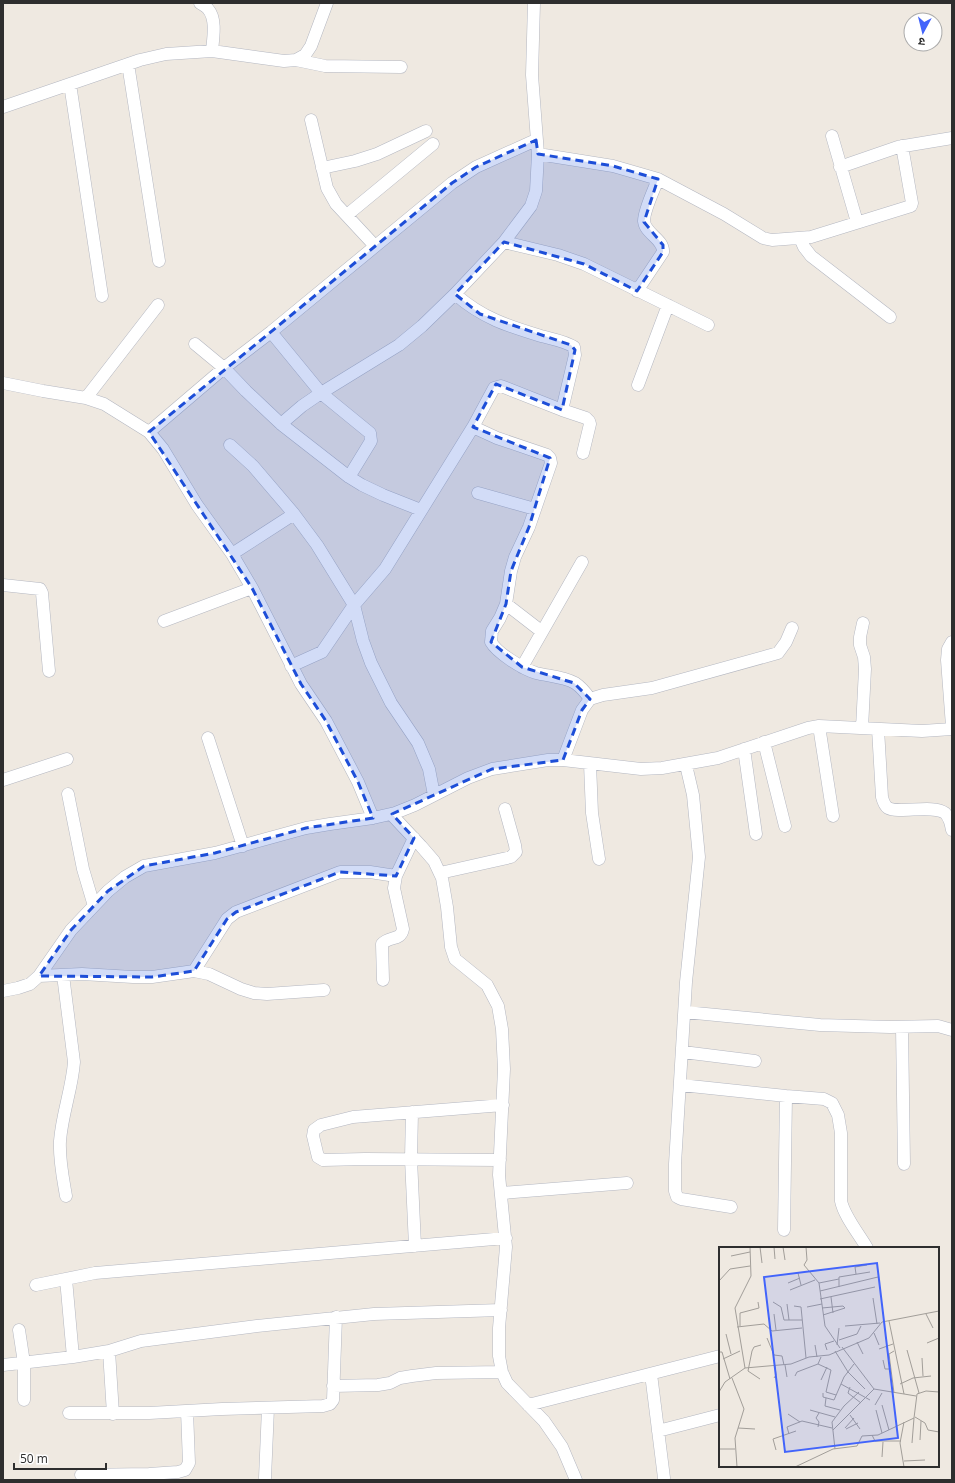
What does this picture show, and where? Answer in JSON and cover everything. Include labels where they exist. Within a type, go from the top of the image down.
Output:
[{"type":"street","points":[[200,3],[208,8],[212,15],[212,51]]},
{"type":"street","points":[[296,60],[305,55],[311,46],[327,3]]},
{"type":"street","points":[[281,424],[302,406],[399,345],[422,326],[455,294],[504,242],[531,206],[536,191],[538,154],[532,76],[534,3]]},
{"type":"street","points":[[3,107],[128,64],[166,54],[190,51],[212,51],[284,61],[296,60],[325,66],[402,68]]},
{"type":"street","points":[[128,64],[159,261]]},
{"type":"street","points":[[70,84],[102,296]]},
{"type":"street","points":[[311,120],[327,188],[336,204],[375,246]]},
{"type":"street","points":[[322,168],[355,161],[377,154],[426,131]]},
{"type":"street","points":[[832,136],[857,222]]},
{"type":"street","points":[[840,167],[902,146],[952,138]]},
{"type":"street","points":[[149,432],[224,368],[271,332],[431,199],[476,167],[536,140]]},
{"type":"street","points":[[347,215],[433,144]]},
{"type":"street","points":[[538,154],[613,166],[658,179],[718,211],[763,238],[772,240],[800,238],[828,233],[857,222],[911,206],[912,203],[902,146]]},
{"type":"street","points":[[637,290],[663,252],[662,245],[646,228],[644,222],[645,214],[658,179]]},
{"type":"street","points":[[800,238],[804,247],[812,256],[890,317]]},
{"type":"street","points":[[504,242],[558,255],[584,264],[708,325]]},
{"type":"street","points":[[455,294],[480,314],[574,347],[575,355],[562,410]]},
{"type":"street","points":[[86,398],[158,305]]},
{"type":"street","points":[[638,385],[668,305]]},
{"type":"street","points":[[271,332],[321,393],[370,433],[372,437],[369,446],[349,477]]},
{"type":"street","points":[[194,344],[224,368],[281,424],[349,477],[369,488],[421,510]]},
{"type":"street","points":[[3,383],[86,398],[104,404],[126,416],[149,432],[163,449],[197,505],[232,554],[252,588],[301,684],[326,721],[358,782],[373,818]]},
{"type":"street","points":[[291,666],[322,652],[354,605],[385,569],[474,427],[494,388],[501,386],[586,418],[589,421],[589,429],[583,453]]},
{"type":"street","points":[[474,427],[498,438],[547,455],[550,458],[551,463],[511,571],[506,604],[492,631],[491,642],[522,667],[534,672],[574,683],[581,688],[590,699]]},
{"type":"street","points":[[230,445],[253,466],[294,514],[317,545],[354,605],[363,641],[371,663],[391,703],[418,743],[429,769],[434,795]]},
{"type":"street","points":[[478,493],[535,509]]},
{"type":"street","points":[[232,554],[294,514]]},
{"type":"street","points":[[522,667],[541,631],[582,562]]},
{"type":"street","points":[[3,586],[40,588],[42,593],[49,672]]},
{"type":"street","points":[[164,620],[252,588]]},
{"type":"street","points":[[506,604],[541,631]]},
{"type":"street","points":[[862,623],[860,645],[864,657],[865,669],[862,728]]},
{"type":"street","points":[[563,760],[582,710],[590,699],[603,695],[652,688],[778,653],[786,642],[792,628]]},
{"type":"street","points":[[952,642],[948,649],[952,726]]},
{"type":"street","points":[[819,726],[833,816]]},
{"type":"street","points":[[3,991],[30,984],[38,976],[71,930],[108,891],[125,877],[144,866],[215,853],[306,828],[391,814],[416,804],[468,778],[492,769],[548,760],[563,760],[641,769],[686,765],[718,758],[808,728],[819,726],[922,731],[952,729]]},
{"type":"street","points":[[878,729],[882,797],[885,805],[888,808],[895,809],[940,810],[945,813],[950,820],[952,830]]},
{"type":"street","points":[[208,738],[243,846]]},
{"type":"street","points":[[764,742],[785,826]]},
{"type":"street","points":[[744,749],[756,834]]},
{"type":"street","points":[[3,780],[67,759]]},
{"type":"street","points":[[590,764],[592,813],[599,859]]},
{"type":"street","points":[[686,765],[693,795],[698,857],[686,982],[681,1085],[675,1164],[675,1191],[677,1197],[681,1199],[731,1207]]},
{"type":"street","points":[[68,794],[83,869],[94,906]]},
{"type":"street","points":[[440,873],[511,857],[516,852],[505,809]]},
{"type":"street","points":[[391,814],[434,862],[440,873],[448,907],[451,947],[455,959],[487,985],[498,1006],[502,1029],[504,1069],[499,1175],[506,1238],[500,1310],[499,1356],[502,1372],[507,1383],[544,1421],[562,1447],[576,1480]]},
{"type":"street","points":[[383,980],[382,944],[399,937],[403,928],[394,888],[396,876],[414,838]]},
{"type":"street","points":[[194,971],[228,918],[236,912],[340,872],[370,872],[396,876]]},
{"type":"street","points":[[38,976],[82,974],[146,977],[194,971],[209,974],[241,989],[254,993],[267,994],[324,990]]},
{"type":"street","points":[[63,975],[74,1062],[73,1075],[60,1141],[60,1158],[66,1196]]},
{"type":"street","points":[[684,1012],[820,1025],[902,1027],[938,1026],[952,1030]]},
{"type":"street","points":[[902,1027],[904,1164]]},
{"type":"street","points":[[682,1052],[755,1061]]},
{"type":"street","points":[[681,1085],[824,1099],[832,1103],[838,1115],[841,1133],[842,1210],[859,1233],[866,1247]]},
{"type":"street","points":[[784,1230],[786,1096]]},
{"type":"street","points":[[500,1160],[323,1160],[318,1157],[313,1136],[314,1130],[321,1125],[353,1117],[503,1105]]},
{"type":"street","points":[[412,1112],[410,1159],[415,1246]]},
{"type":"street","points":[[502,1193],[627,1182]]},
{"type":"street","points":[[36,1284],[94,1273],[506,1238]]},
{"type":"street","points":[[66,1279],[73,1357]]},
{"type":"street","points":[[3,1366],[109,1351],[142,1341],[336,1317],[374,1314],[500,1310]]},
{"type":"street","points":[[68,1413],[113,1414],[187,1412],[323,1406],[330,1404],[333,1400],[336,1317]]},
{"type":"street","points":[[19,1330],[24,1363],[24,1400]]},
{"type":"street","points":[[109,1351],[113,1414]]},
{"type":"street","points":[[528,1405],[719,1356]]},
{"type":"street","points":[[333,1386],[378,1385],[390,1383],[406,1377],[430,1374],[502,1372]]},
{"type":"street","points":[[651,1374],[664,1478]]},
{"type":"street","points":[[265,1478],[268,1408]]},
{"type":"street","points":[[81,1475],[149,1474],[178,1472],[185,1470],[189,1463],[187,1412]]},
{"type":"street","points":[[658,1431],[719,1415]]},
{"type":"highlighted area","points":[[536,140],[538,154],[613,166],[658,179],[644,222],[663,245],[663,252],[637,291],[584,264],[504,242],[455,294],[480,314],[571,345],[575,350],[562,410],[496,384],[473,427],[550,458],[529,527],[511,571],[506,604],[491,642],[522,667],[574,683],[590,699],[582,710],[563,760],[492,769],[392,814],[414,838],[396,876],[340,872],[236,912],[227,919],[194,971],[152,977],[39,976],[71,930],[108,891],[144,866],[215,853],[306,828],[373,818],[358,782],[326,721],[301,684],[252,588],[149,432],[452,183],[476,167]]}]
